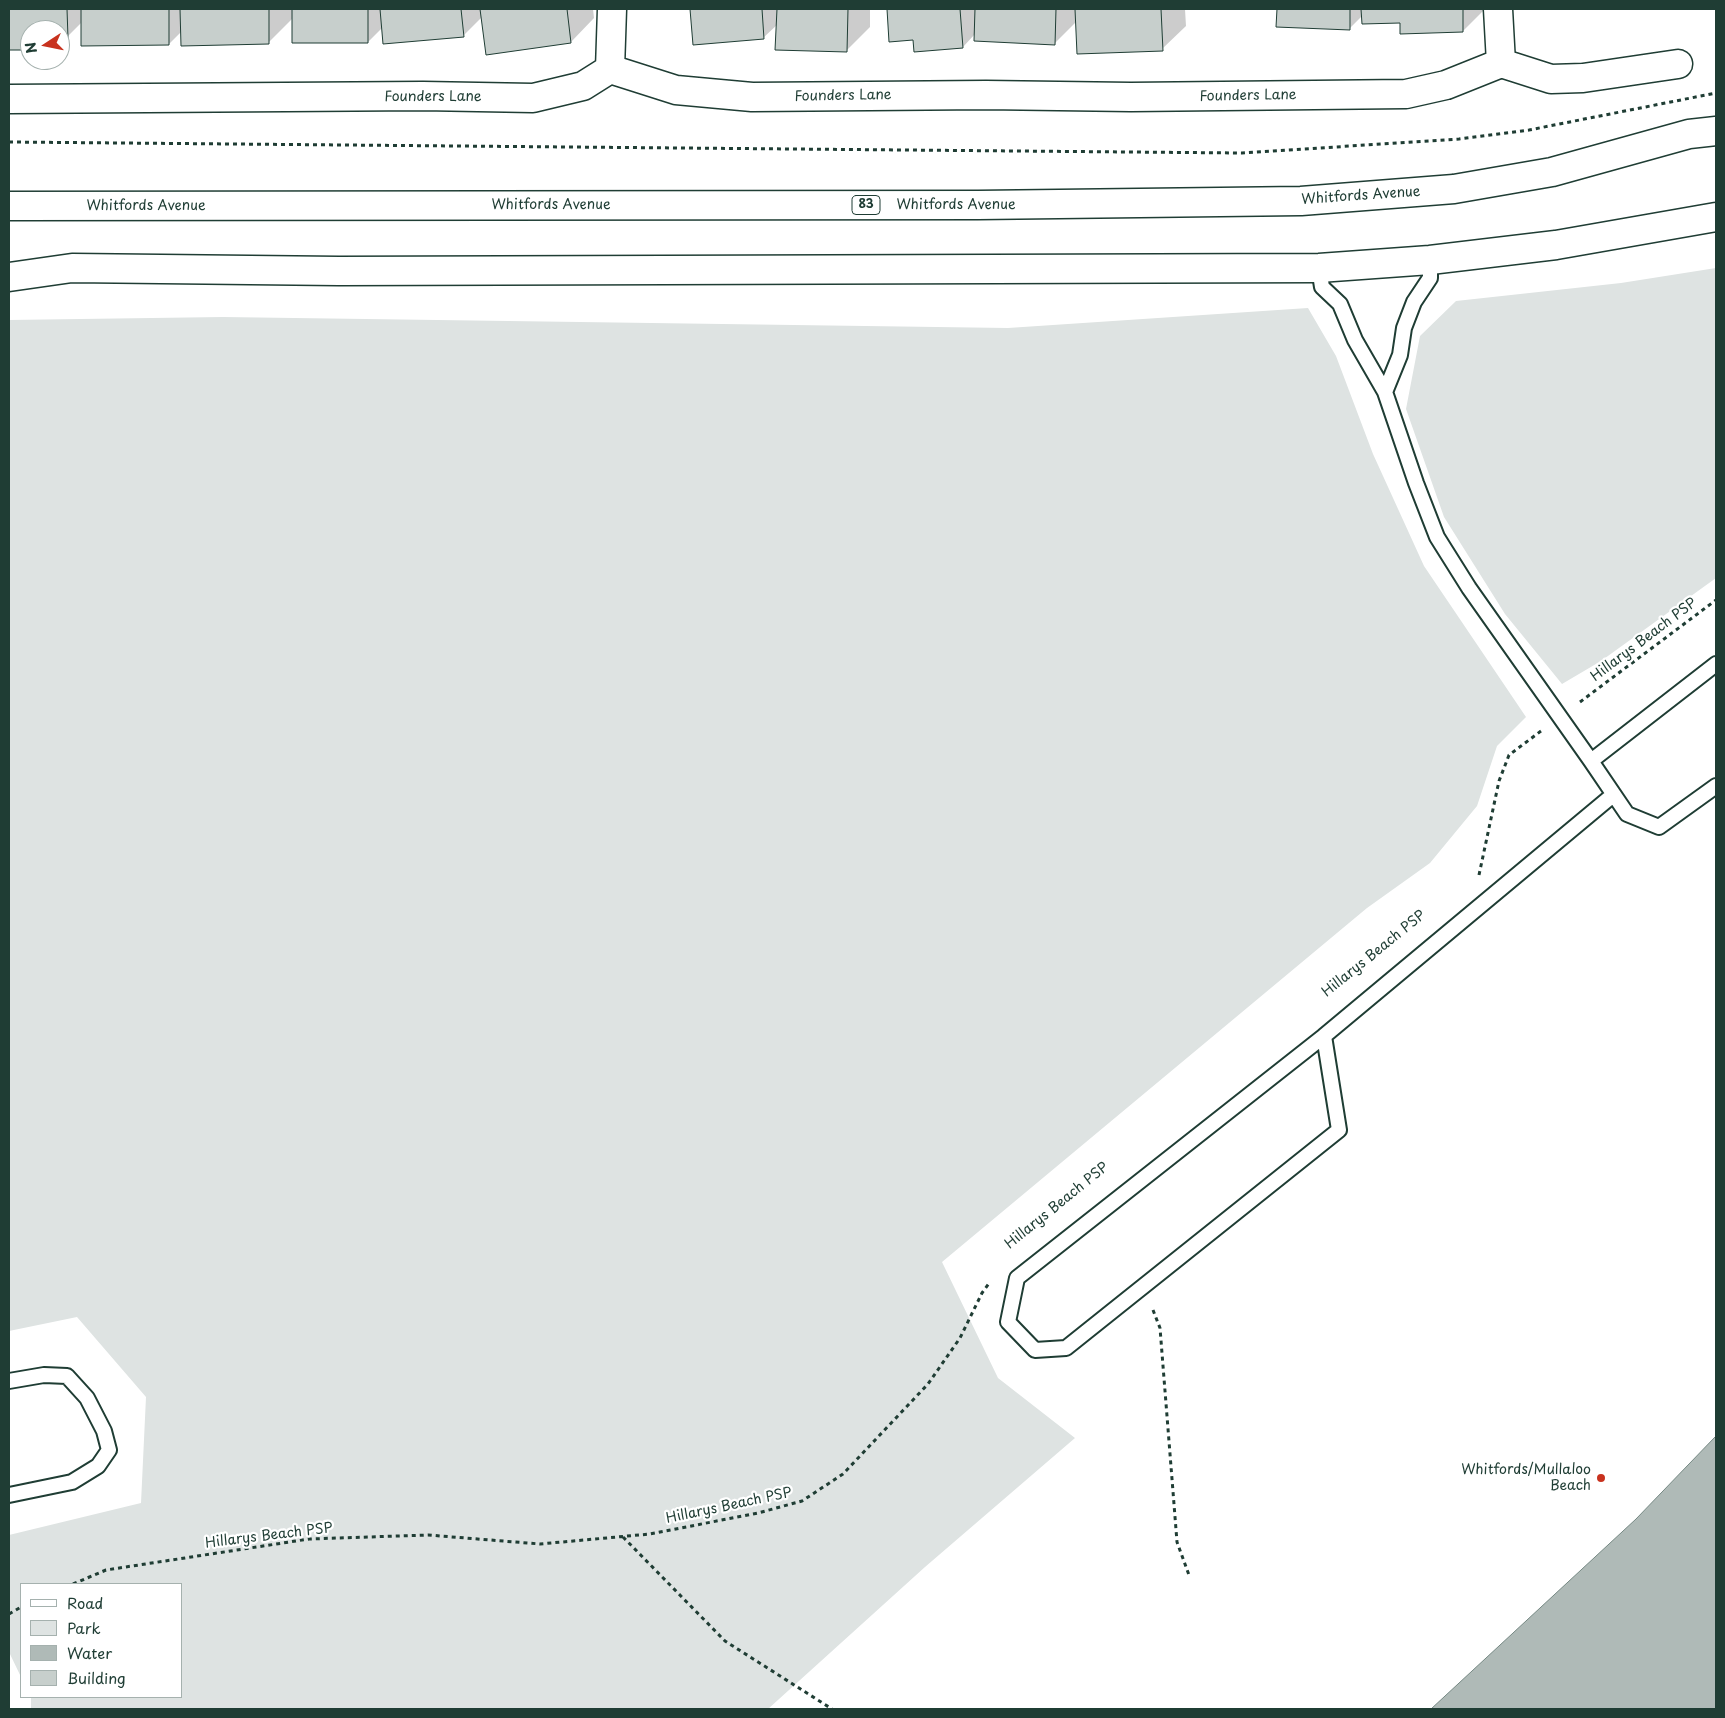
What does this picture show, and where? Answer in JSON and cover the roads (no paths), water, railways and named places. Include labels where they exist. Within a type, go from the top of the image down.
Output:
[{"type":"main road","points":[[610,69],[612,9]]},
{"type":"main road","points":[[1498,9],[1501,64],[1551,79],[1583,78],[1678,64]]},
{"type":"main road","name":"Founders Lane","points":[[9,99],[413,96],[533,98],[583,86],[610,69],[676,90],[752,97],[986,95],[1132,97],[1406,94],[1446,85],[1501,64]]},
{"type":"main road","name":"Whitfords Avenue","points":[[9,206],[978,205],[1302,201],[1454,190],[1552,172],[1689,134],[1716,132]]},
{"type":"main road","points":[[9,277],[72,268],[339,271],[1319,268],[1430,260],[1556,245],[1716,217]]},
{"type":"lane","points":[[1385,392],[1400,355],[1404,328],[1414,302],[1430,278],[1430,260]]},
{"type":"lane","points":[[1319,268],[1322,288],[1340,304],[1355,340],[1385,392],[1416,483],[1437,537],[1469,588],[1627,814],[1659,827],[1716,786]]},
{"type":"lane","points":[[1591,761],[1716,664]]},
{"type":"lane","points":[[1324,1036],[1339,1130],[1066,1348],[1035,1350],[1008,1322],[1017,1278],[1324,1036],[1613,794]]},
{"type":"lane","points":[[9,1381],[44,1375],[67,1376],[87,1398],[104,1431],[109,1450],[98,1466],[72,1482],[9,1495]]},
{"type":"water","points":[[1716,1436],[1716,1709],[1431,1709],[1636,1519]]},
{"type":"place","name":"Whitfords/Mullaloo Beach","points":[[1601,1478]]}]
